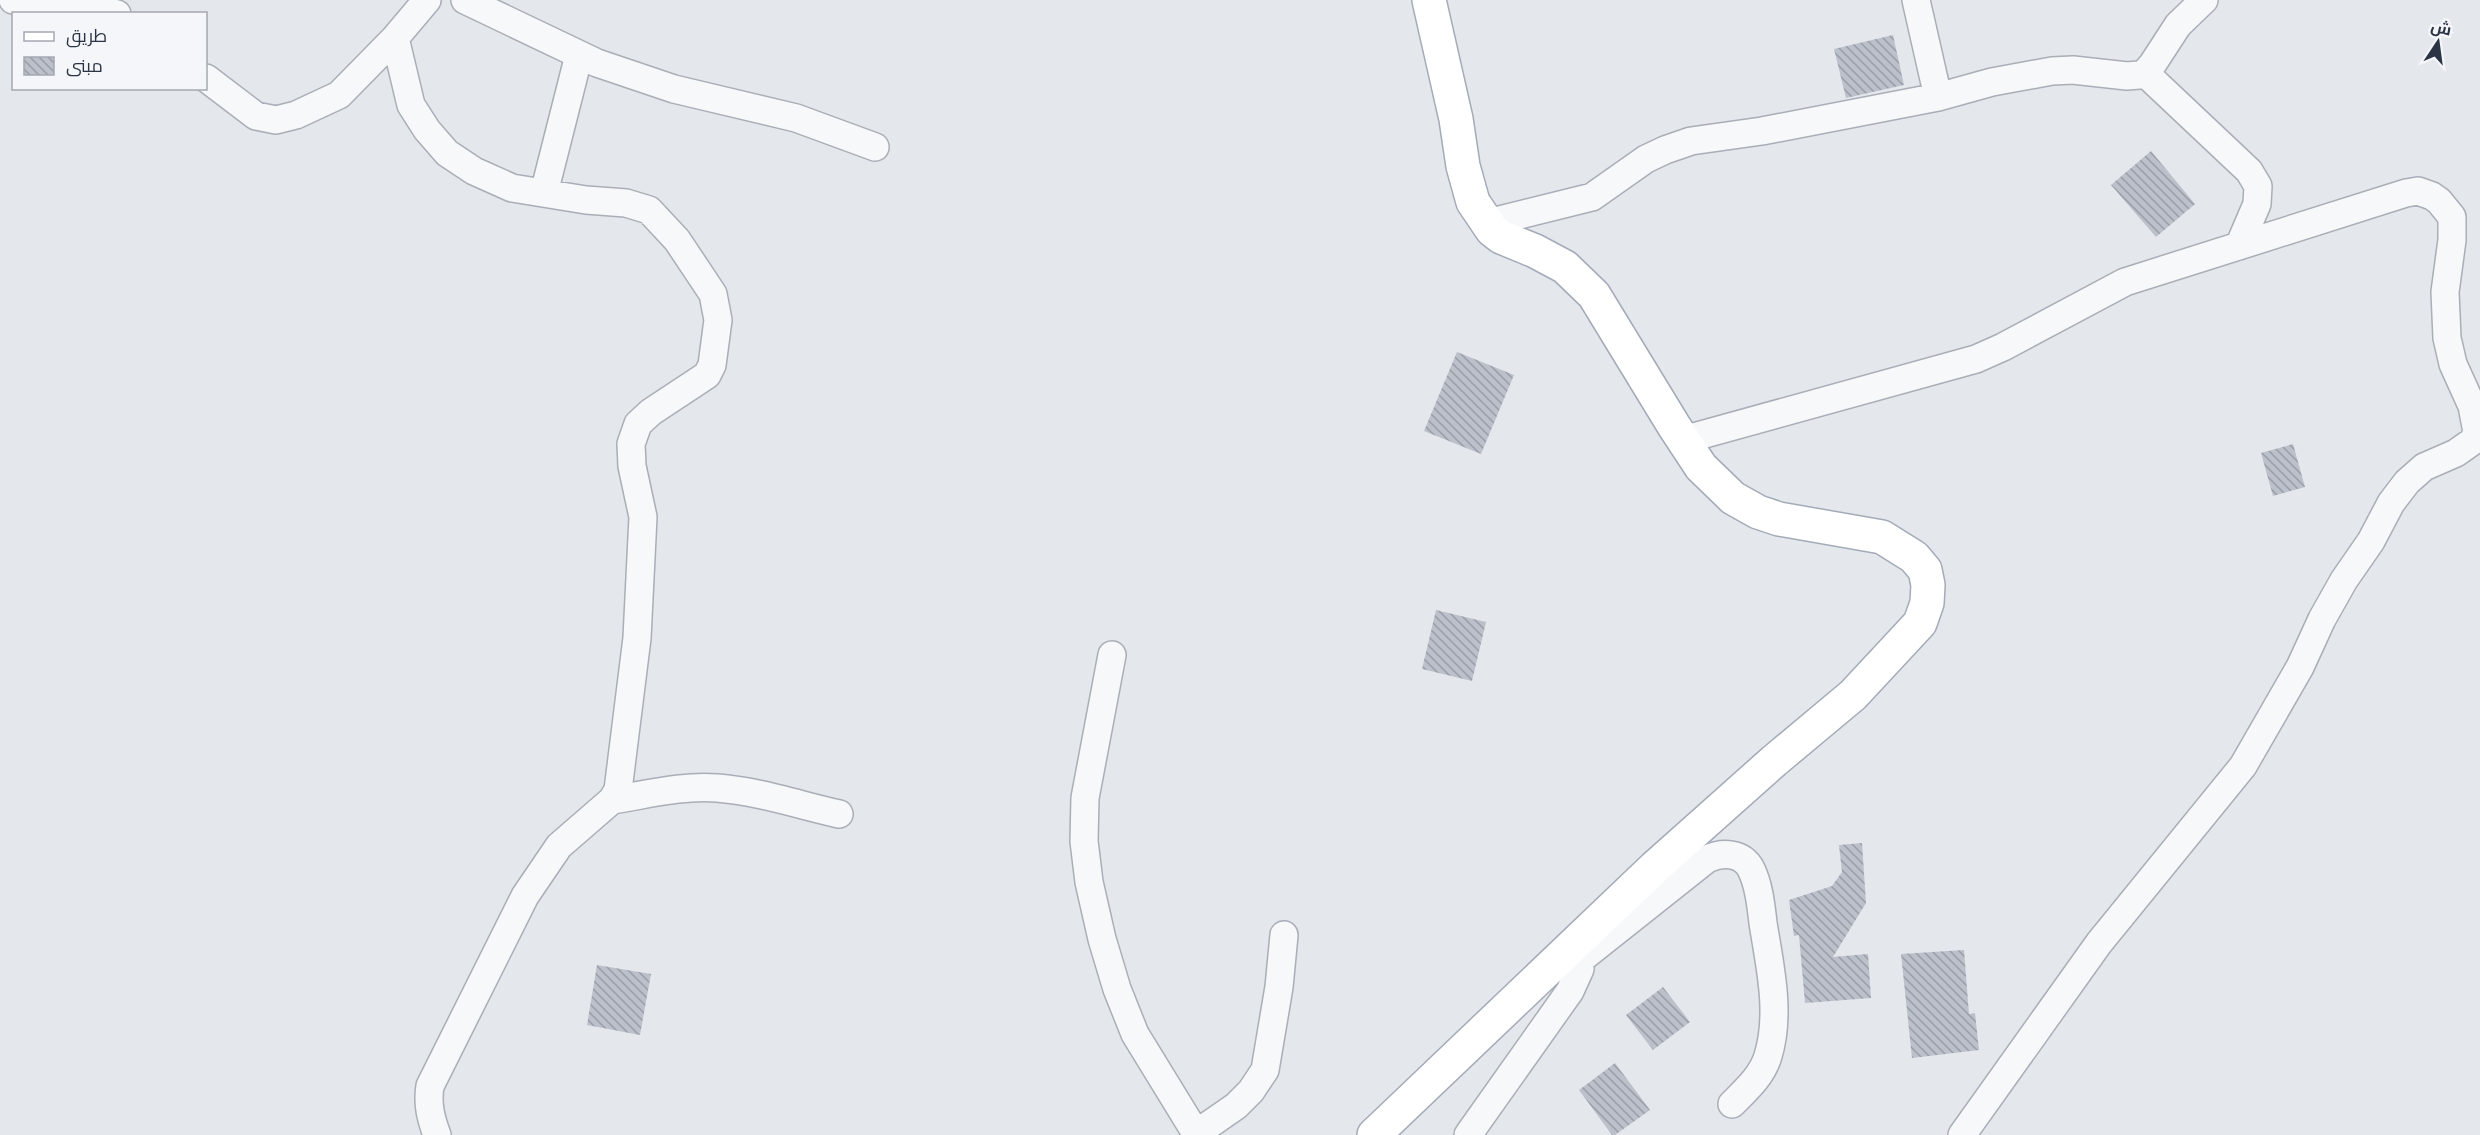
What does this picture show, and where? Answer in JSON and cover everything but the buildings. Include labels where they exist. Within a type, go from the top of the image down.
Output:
[{"type":"main road","points":[[1374,1135],[1581,949],[1655,867],[1774,761],[1853,695],[1920,623],[1927,603],[1928,585],[1925,570],[1914,556],[1882,537],[1779,519],[1758,512],[1733,498],[1701,466],[1683,440],[1594,295],[1565,267],[1501,237],[1487,223],[1473,202],[1463,166],[1456,119],[1429,0]]},
{"type":"street","points":[[13,0],[41,5],[96,8],[110,12]]},
{"type":"street","points":[[207,79],[256,116],[276,120],[296,116],[339,95],[395,38],[427,0]]},
{"type":"street","points":[[465,0],[597,63],[674,89],[796,118],[875,147]]},
{"type":"street","points":[[1916,0],[1938,97]]},
{"type":"street","points":[[1487,223],[1592,197],[1646,159],[1691,141],[1938,97],[1992,82],[2052,71],[2073,70],[2127,76],[2145,73],[2178,25],[2204,0]]},
{"type":"street","points":[[395,38],[411,105],[427,130],[447,153],[474,171],[512,188],[626,203],[648,210],[678,240],[714,294],[718,320],[712,365],[707,375],[651,412],[638,424],[631,444],[632,466],[643,517],[637,638],[618,790],[612,800],[559,846],[525,896],[430,1086],[428,1099],[431,1119],[437,1135]]},
{"type":"street","points":[[544,193],[579,55]]},
{"type":"street","points":[[2145,73],[2249,171],[2257,182],[2257,204],[2239,246]]},
{"type":"street","points":[[1683,440],[1976,359],[2125,282],[2406,193],[2424,192],[2439,201],[2451,217],[2445,292],[2447,338],[2453,364],[2472,406],[2477,432],[2473,441],[2466,447],[2424,467],[2407,482],[2391,503],[2371,541],[2344,580],[2322,619],[2300,667],[2243,766],[2098,943],[1962,1135]]},
{"type":"street","points":[[1112,655],[1084,798],[1084,841],[1089,882],[1105,949],[1135,1034],[1197,1134],[1236,1106],[1251,1091],[1265,1070],[1279,987],[1284,934]]},
{"type":"street","points":[[612,800],[675,790],[716,788],[759,795],[839,814]]},
{"type":"street","points":[[1468,1135],[1570,991],[1577,978],[1581,949],[1707,859],[1718,854],[1729,854],[1740,858],[1751,868],[1761,908],[1771,971],[1774,1024],[1767,1059],[1762,1069],[1757,1078],[1732,1104]]}]
